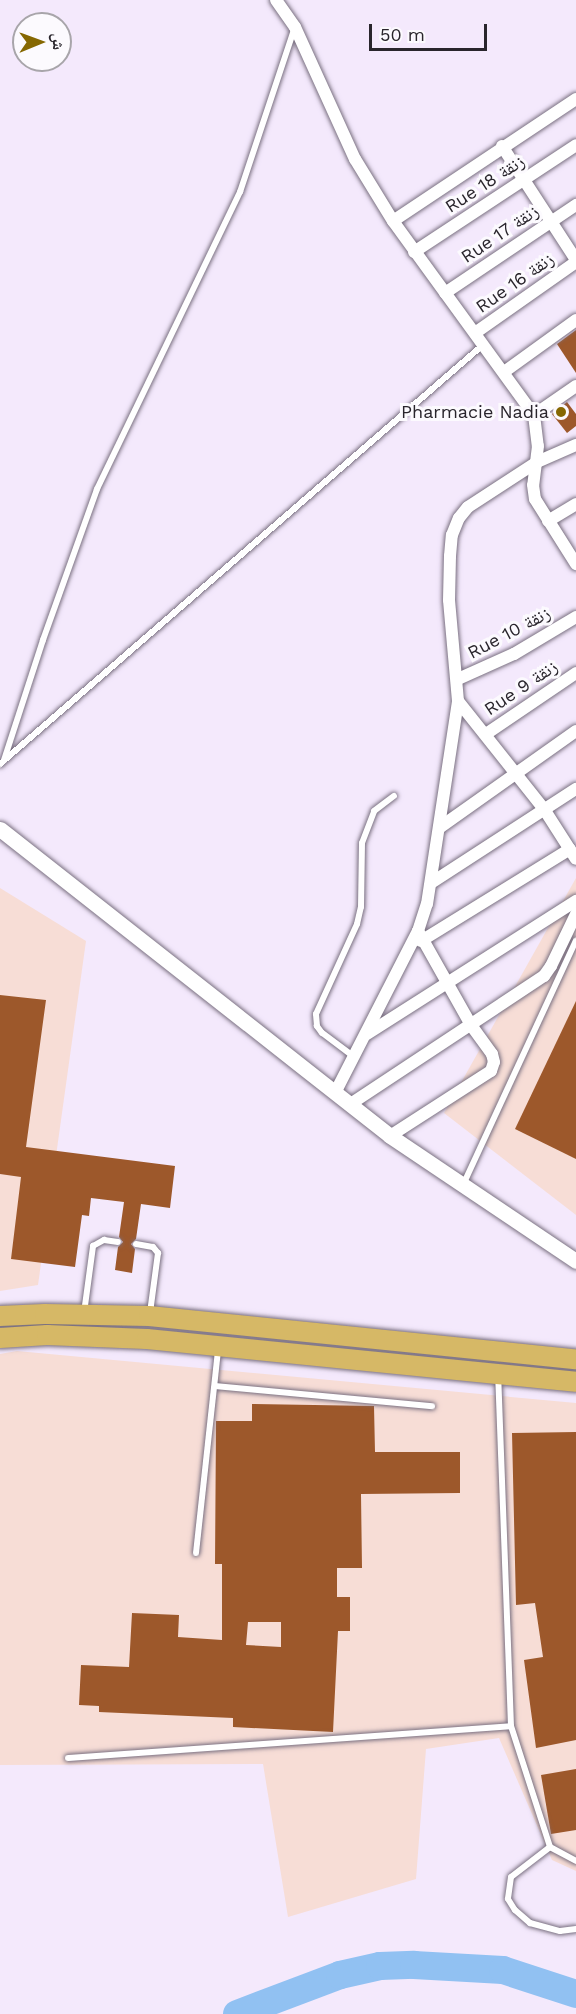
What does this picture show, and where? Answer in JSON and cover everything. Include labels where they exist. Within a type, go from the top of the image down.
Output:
[{"type":"main road","points":[[0,1316],[84,1314],[149,1316],[576,1359]]},
{"type":"main road","points":[[0,1338],[99,1336],[576,1382]]},
{"type":"street","points":[[276,0],[295,27],[355,159],[393,221],[534,415],[538,430],[537,462],[533,485],[535,499],[575,561]]},
{"type":"street","points":[[393,221],[502,146],[576,99]]},
{"type":"street","name":"Rue 18 زنقة","points":[[414,252],[576,145]]},
{"type":"street","points":[[502,146],[552,220],[576,261]]},
{"type":"street","name":"Rue 17 زنقة","points":[[445,293],[576,205]]},
{"type":"street","name":"Rue 16 زنقة","points":[[475,333],[576,261]]},
{"type":"street","points":[[504,372],[576,320]]},
{"type":"street","points":[[534,415],[576,386]]},
{"type":"street","points":[[335,1093],[420,936],[431,883],[458,701],[458,679],[449,600],[450,556],[455,526],[468,507],[537,462],[576,445]]},
{"type":"street","points":[[548,521],[576,504]]},
{"type":"street","name":"Rue 10 زنقة","points":[[458,679],[514,654],[576,617]]},
{"type":"street","name":"Rue 9 زنقة","points":[[486,734],[576,673]]},
{"type":"street","points":[[420,936],[573,854],[544,809],[458,701]]},
{"type":"street","points":[[439,828],[576,730]]},
{"type":"street","points":[[431,883],[576,789]]},
{"type":"street","points":[[0,829],[390,1136],[576,1262]]},
{"type":"street","points":[[366,1035],[576,901]]},
{"type":"street","points":[[349,1105],[544,976],[576,914]]},
{"type":"street","points":[[390,1136],[491,1071],[494,1062],[492,1054],[471,1025],[420,936]]},
{"type":"lane","points":[[2,762],[98,489],[240,192],[295,27]]},
{"type":"lane","points":[[2,762],[484,344]]},
{"type":"lane","points":[[354,1058],[321,1033],[317,1026],[316,1014],[357,924],[361,907],[362,843],[374,811],[394,796]]},
{"type":"lane","points":[[463,1186],[576,941]]},
{"type":"lane","points":[[84,1314],[93,1246],[104,1240],[118,1242]]},
{"type":"lane","points":[[136,1244],[153,1247],[158,1253],[149,1316]]},
{"type":"lane","points":[[196,1553],[219,1346]]},
{"type":"lane","points":[[498,1373],[511,1726],[550,1847],[576,1861]]},
{"type":"lane","points":[[215,1386],[363,1397],[432,1406]]},
{"type":"lane","points":[[68,1758],[511,1726]]},
{"type":"lane","points":[[550,1847],[511,1877],[508,1899],[515,1910],[530,1923],[560,1930],[576,1929]]},
{"type":"shaded area","points":[[576,878],[576,1215],[444,1113]]},
{"type":"shaded area","points":[[0,888],[86,941],[38,1285],[0,1291]]},
{"type":"shaded area","points":[[17,1351],[576,1403],[576,1871],[552,1860],[499,1738],[426,1749],[416,1879],[288,1917],[263,1764],[0,1765],[0,1354]]},
{"type":"building","points":[[576,330],[576,373],[557,344]]},
{"type":"building","points":[[567,402],[576,414],[576,426],[567,433],[552,414]]},
{"type":"building","points":[[0,995],[46,1000],[26,1147],[175,1166],[170,1208],[141,1204],[136,1239],[131,1244],[135,1249],[132,1273],[115,1270],[118,1247],[123,1242],[119,1237],[124,1202],[91,1198],[89,1216],[82,1215],[75,1267],[11,1259],[21,1177],[0,1174]]},
{"type":"building","points":[[576,1001],[576,1159],[515,1129]]},
{"type":"building","points":[[252,1404],[374,1406],[375,1452],[460,1452],[460,1493],[361,1494],[362,1568],[337,1568],[337,1597],[350,1597],[350,1631],[338,1631],[333,1732],[233,1727],[233,1718],[99,1712],[99,1706],[79,1705],[81,1665],[129,1667],[132,1613],[179,1615],[178,1637],[222,1640],[222,1564],[215,1564],[216,1421],[252,1421]],"holes":[[[248,1622],[281,1622],[281,1647],[246,1645]]]},
{"type":"building","points":[[576,1432],[576,1740],[536,1748],[524,1660],[543,1657],[535,1603],[516,1605],[512,1433]]},
{"type":"building","points":[[576,1769],[576,1830],[551,1834],[541,1775]]},
{"type":"waterway","points":[[237,2014],[340,1975],[380,1966],[414,1965],[503,1970],[576,1994]]},
{"type":"place","name":"Pharmacie Nadia","points":[[561,412]]}]
